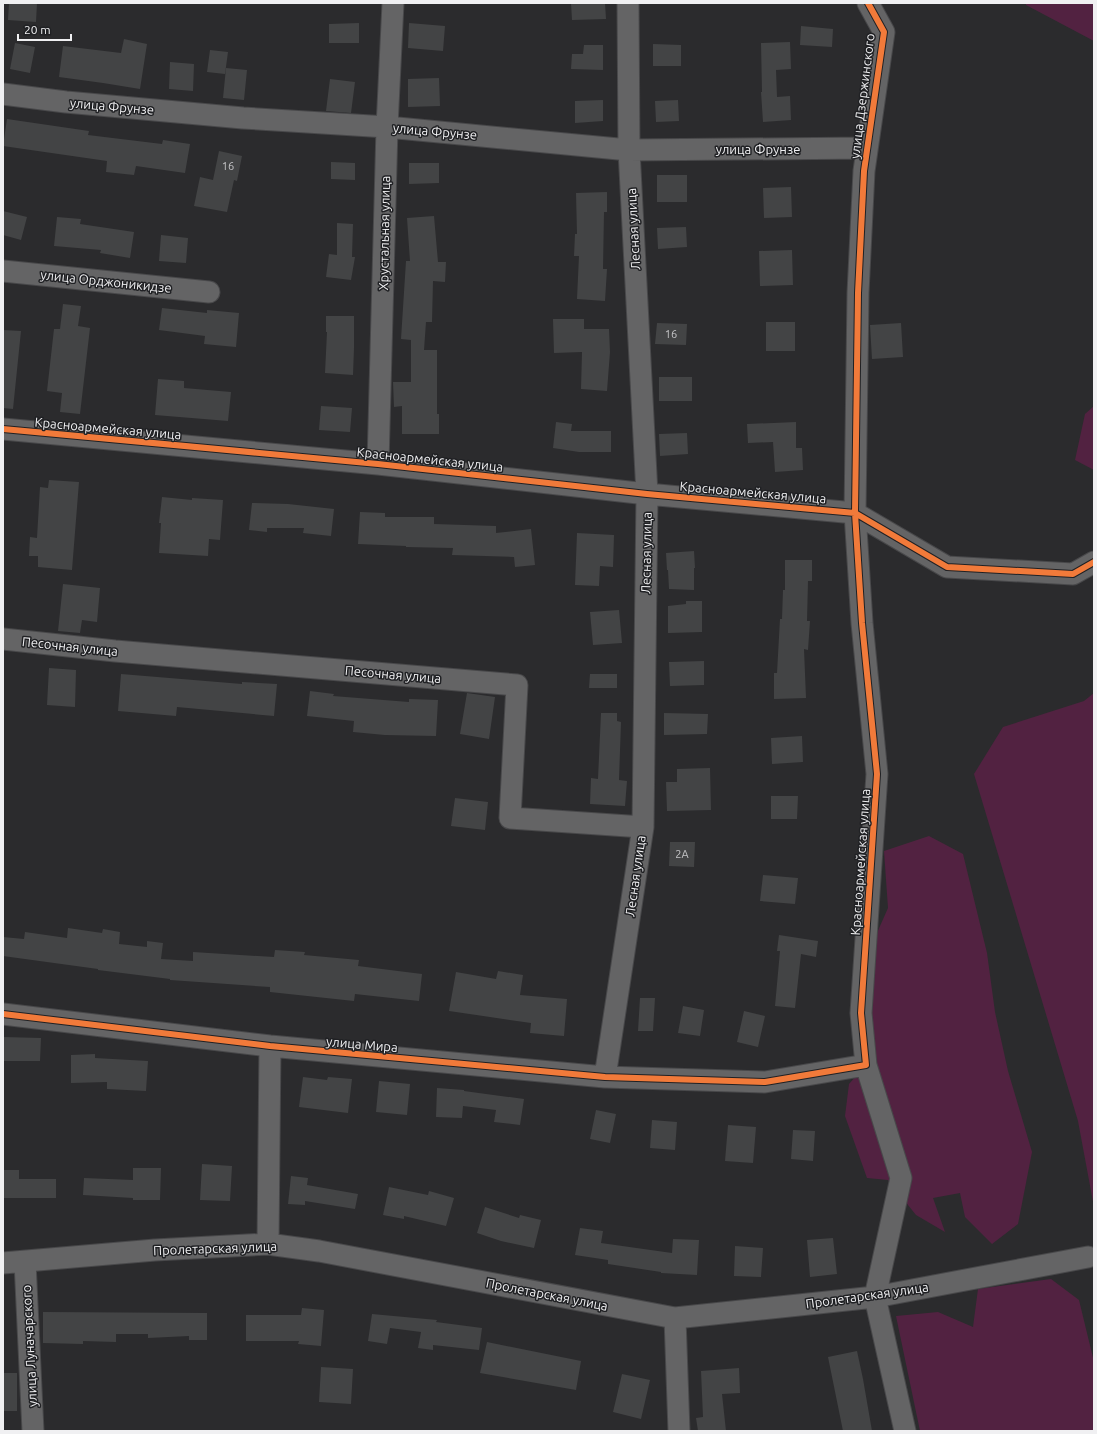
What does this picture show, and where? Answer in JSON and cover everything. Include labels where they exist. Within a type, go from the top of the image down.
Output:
[{"type":"street","name":"Хрустальная улица","points":[[378,464],[387,127],[393,3]]},
{"type":"street","name":"Лесная улица","points":[[605,1077],[643,827],[646,494],[629,150],[628,3]]},
{"type":"street","name":"улица Дзержинского","points":[[864,171],[884,32],[868,3]]},
{"type":"street","name":"улица Фрунзе","points":[[3,94],[66,102],[243,118],[387,127],[629,150],[867,148]]},
{"type":"street","name":"Красноармейская улица","points":[[864,171],[858,293],[855,512],[862,623],[877,774],[861,1013],[866,1065],[901,1178],[875,1297]]},
{"type":"street","name":"улица Орджоникидзе","points":[[3,271],[209,292]]},
{"type":"street","name":"Красноармейская улица","points":[[3,429],[378,464],[646,494],[855,512]]},
{"type":"street","points":[[855,512],[947,567],[1074,574],[1094,562]]},
{"type":"street","name":"Песочная улица","points":[[3,639],[122,652],[517,685],[510,818],[643,827]]},
{"type":"street","name":"улица Мира","points":[[3,1014],[270,1046],[605,1077],[765,1082],[866,1065]]},
{"type":"street","points":[[268,1244],[270,1046]]},
{"type":"street","name":"Пролетарская улица","points":[[3,1263],[155,1250],[268,1244],[319,1251],[675,1318],[875,1297],[1088,1257]]},
{"type":"street","name":"улица Луначарского","points":[[25,1262],[33,1431]]},
{"type":"street","points":[[875,1297],[904,1431]]},
{"type":"street","points":[[675,1318],[679,1431]]},
{"type":"shaded area","points":[[1026,3],[1094,3],[1094,41],[1026,5]]},
{"type":"shaded area","points":[[1094,406],[1094,470],[1075,460],[1085,414]]},
{"type":"shaded area","points":[[1094,693],[1094,1207],[1078,1121],[974,774],[1003,727],[1084,701]]},
{"type":"shaded area","points":[[929,836],[963,854],[987,953],[995,1012],[1008,1071],[1032,1152],[1018,1224],[992,1244],[965,1217],[960,1193],[933,1198],[945,1232],[916,1215],[888,1180],[867,1178],[845,1116],[849,1084],[866,1065],[865,960],[888,908],[884,851]]},
{"type":"shaded area","points":[[1051,1279],[1079,1300],[1094,1362],[1094,1431],[920,1431],[896,1316],[938,1312],[973,1327],[978,1289]]},
{"type":"building","points":[[9,3],[37,3],[36,22],[8,20]]},
{"type":"building","points":[[571,3],[605,3],[606,19],[572,20]]},
{"type":"building","points":[[359,23],[359,43],[329,43],[329,24]]},
{"type":"building","points":[[409,23],[445,26],[443,51],[408,48]]},
{"type":"building","points":[[801,26],[833,29],[832,47],[800,45]]},
{"type":"building","points":[[124,39],[147,44],[140,89],[59,77],[63,46],[121,53]]},
{"type":"building","points":[[790,42],[791,69],[776,70],[777,97],[790,96],[791,120],[763,122],[761,92],[761,43]]},
{"type":"building","points":[[15,43],[35,47],[30,73],[10,69]]},
{"type":"building","points":[[653,44],[681,45],[681,66],[653,66]]},
{"type":"building","points":[[584,45],[603,45],[603,70],[571,69],[572,54],[583,54]]},
{"type":"building","points":[[210,50],[228,52],[225,74],[207,72]]},
{"type":"building","points":[[170,62],[194,64],[193,91],[169,89]]},
{"type":"building","points":[[226,68],[247,70],[244,100],[223,98]]},
{"type":"building","points":[[439,78],[440,106],[408,107],[408,79]]},
{"type":"building","points":[[330,79],[355,82],[351,113],[326,111]]},
{"type":"building","points":[[603,100],[603,121],[575,123],[575,101]]},
{"type":"building","points":[[678,100],[679,121],[656,122],[655,101]]},
{"type":"building","points":[[7,119],[89,131],[88,135],[162,144],[163,140],[190,144],[185,173],[136,166],[134,175],[106,172],[107,161],[3,146]]},
{"type":"building","points":[[219,151],[242,156],[237,181],[234,180],[227,212],[194,206],[200,177],[213,180]]},
{"type":"building","points":[[331,162],[355,163],[355,180],[331,179]]},
{"type":"building","points":[[409,163],[439,163],[439,183],[409,184]]},
{"type":"building","points":[[657,175],[687,175],[687,202],[657,202]]},
{"type":"building","points":[[791,187],[792,217],[764,218],[763,188]]},
{"type":"building","points":[[607,192],[607,212],[604,212],[603,269],[607,269],[605,301],[577,299],[579,256],[574,256],[575,234],[577,234],[576,193]]},
{"type":"building","points":[[3,211],[27,217],[21,240],[3,235]]},
{"type":"building","points":[[434,216],[438,262],[446,262],[445,282],[433,281],[432,322],[426,322],[424,350],[437,350],[437,414],[439,414],[439,434],[402,434],[402,406],[394,407],[393,382],[411,382],[411,340],[401,339],[406,261],[410,261],[407,218]]},
{"type":"building","points":[[57,217],[81,219],[80,224],[134,232],[130,258],[100,253],[101,250],[54,246]]},
{"type":"building","points":[[337,223],[353,224],[352,257],[355,257],[351,280],[326,277],[329,254],[337,255]]},
{"type":"building","points":[[686,227],[687,247],[658,249],[657,228]]},
{"type":"building","points":[[161,235],[188,238],[186,263],[159,261]]},
{"type":"building","points":[[792,250],[793,285],[760,286],[759,251]]},
{"type":"building","points":[[63,304],[81,306],[78,326],[90,328],[80,414],[60,412],[62,393],[47,391],[54,329],[60,329]]},
{"type":"building","points":[[162,308],[207,313],[207,310],[239,313],[236,347],[204,344],[205,336],[159,330]]},
{"type":"building","points":[[326,316],[354,316],[353,375],[325,373],[327,332]]},
{"type":"building","points":[[553,319],[584,319],[584,329],[609,329],[610,352],[607,391],[581,389],[582,352],[554,353]]},
{"type":"building","points":[[766,322],[795,322],[795,351],[766,351]]},
{"type":"building","points":[[657,323],[687,324],[686,345],[655,344]]},
{"type":"building","points":[[901,323],[903,357],[872,359],[870,325]]},
{"type":"building","points":[[3,330],[21,331],[13,409],[3,408]]},
{"type":"building","points":[[659,377],[692,377],[692,401],[659,401]]},
{"type":"building","points":[[158,379],[184,381],[184,388],[231,392],[228,421],[155,415]]},
{"type":"building","points":[[321,406],[352,408],[350,432],[319,430]]},
{"type":"building","points":[[556,422],[572,424],[571,431],[611,431],[611,452],[579,452],[553,448]]},
{"type":"building","points":[[796,422],[796,448],[802,448],[803,470],[775,472],[773,442],[748,443],[747,424]]},
{"type":"building","points":[[687,433],[688,454],[660,456],[659,434]]},
{"type":"building","points":[[49,480],[79,482],[72,570],[38,567],[38,556],[29,556],[30,537],[37,538],[40,487],[48,488]]},
{"type":"building","points":[[162,497],[192,500],[192,498],[223,500],[220,540],[209,539],[208,556],[159,553],[161,523],[159,523]]},
{"type":"building","points":[[252,503],[288,504],[334,509],[331,536],[303,533],[304,528],[267,528],[267,532],[249,530]]},
{"type":"building","points":[[360,512],[385,513],[385,517],[434,517],[434,524],[496,526],[496,533],[531,529],[535,565],[515,567],[514,557],[452,555],[453,548],[358,544]]},
{"type":"building","points":[[577,533],[614,535],[613,567],[600,566],[599,586],[575,585]]},
{"type":"building","points":[[694,551],[694,590],[669,589],[666,553]]},
{"type":"building","points":[[785,560],[812,560],[812,581],[808,581],[807,621],[810,621],[808,650],[804,649],[806,698],[774,699],[774,673],[777,673],[780,619],[782,619],[783,590],[785,590]]},
{"type":"building","points":[[63,584],[100,588],[97,622],[82,620],[80,633],[58,631]]},
{"type":"building","points":[[686,601],[702,601],[702,632],[668,633],[668,606],[686,604]]},
{"type":"building","points":[[619,610],[622,643],[593,645],[590,612]]},
{"type":"building","points":[[704,661],[704,685],[670,686],[669,662]]},
{"type":"building","points":[[49,668],[76,670],[75,707],[47,705]]},
{"type":"building","points":[[121,674],[242,684],[242,682],[277,684],[274,716],[177,707],[176,716],[118,711]]},
{"type":"building","points":[[590,674],[617,674],[617,688],[589,688]]},
{"type":"building","points":[[310,691],[334,694],[333,696],[409,702],[409,699],[438,700],[436,736],[385,735],[353,732],[354,721],[307,716]]},
{"type":"building","points":[[467,693],[495,697],[489,739],[460,734]]},
{"type":"building","points":[[601,713],[617,713],[617,721],[621,722],[619,780],[627,781],[625,806],[590,804],[591,778],[598,779]]},
{"type":"building","points":[[664,713],[708,714],[707,734],[664,735]]},
{"type":"building","points":[[802,736],[803,762],[772,764],[771,738]]},
{"type":"building","points":[[710,768],[711,810],[667,811],[666,782],[677,782],[677,769]]},
{"type":"building","points":[[771,796],[798,796],[797,819],[771,819]]},
{"type":"building","points":[[455,798],[488,802],[485,830],[451,826]]},
{"type":"building","points":[[670,842],[695,842],[694,867],[669,866]]},
{"type":"building","points":[[763,875],[798,878],[795,904],[760,901]]},
{"type":"building","points":[[68,928],[102,933],[103,929],[120,932],[119,944],[147,947],[147,941],[163,943],[161,959],[193,961],[193,952],[274,957],[275,950],[305,952],[304,955],[359,960],[358,966],[422,974],[419,1001],[355,994],[354,1001],[270,992],[270,987],[170,980],[3,956],[3,937],[24,939],[25,932],[67,938]]},
{"type":"building","points":[[779,935],[818,941],[816,957],[801,954],[795,1008],[775,1006],[780,951],[777,951]]},
{"type":"building","points":[[498,971],[523,975],[520,995],[567,999],[564,1036],[530,1033],[531,1023],[449,1011],[456,972],[496,979]]},
{"type":"building","points":[[640,998],[655,998],[653,1031],[638,1031]]},
{"type":"building","points":[[683,1006],[704,1010],[700,1036],[678,1033]]},
{"type":"building","points":[[744,1011],[765,1016],[758,1047],[737,1042]]},
{"type":"building","points":[[3,1037],[41,1038],[40,1061],[3,1061]]},
{"type":"building","points":[[95,1054],[95,1058],[148,1061],[146,1091],[107,1089],[107,1082],[71,1083],[71,1055]]},
{"type":"building","points":[[303,1077],[327,1080],[328,1077],[352,1079],[348,1113],[299,1107]]},
{"type":"building","points":[[379,1081],[410,1084],[407,1115],[376,1112]]},
{"type":"building","points":[[437,1088],[464,1090],[524,1099],[520,1125],[494,1122],[496,1110],[463,1106],[462,1118],[436,1117]]},
{"type":"building","points":[[596,1110],[616,1114],[610,1143],[590,1139]]},
{"type":"building","points":[[652,1120],[677,1122],[675,1150],[650,1148]]},
{"type":"building","points":[[728,1125],[756,1127],[753,1163],[725,1161]]},
{"type":"building","points":[[793,1130],[815,1131],[813,1161],[791,1159]]},
{"type":"building","points":[[202,1164],[232,1166],[230,1201],[200,1200]]},
{"type":"building","points":[[133,1168],[161,1168],[160,1200],[133,1200],[133,1198],[83,1195],[84,1178],[133,1180]]},
{"type":"building","points":[[3,1170],[19,1170],[19,1179],[56,1179],[56,1198],[3,1198]]},
{"type":"building","points":[[291,1176],[308,1178],[307,1185],[358,1194],[355,1209],[305,1201],[305,1205],[288,1204]]},
{"type":"building","points":[[389,1187],[428,1195],[429,1191],[454,1198],[446,1226],[404,1216],[404,1219],[383,1215]]},
{"type":"building","points":[[485,1207],[519,1218],[520,1215],[541,1220],[534,1248],[501,1241],[477,1233]]},
{"type":"building","points":[[580,1228],[603,1231],[601,1243],[672,1253],[673,1239],[699,1240],[697,1275],[661,1273],[608,1264],[608,1260],[575,1255]]},
{"type":"building","points":[[833,1238],[837,1274],[810,1277],[807,1240]]},
{"type":"building","points":[[735,1246],[763,1248],[761,1277],[734,1276]]},
{"type":"building","points":[[302,1308],[324,1310],[321,1346],[298,1344],[299,1341],[246,1341],[246,1315],[301,1315]]},
{"type":"building","points":[[43,1312],[207,1313],[207,1340],[189,1340],[189,1336],[148,1338],[148,1334],[116,1334],[116,1342],[83,1341],[83,1344],[43,1343]]},
{"type":"building","points":[[372,1314],[437,1320],[436,1322],[482,1328],[479,1350],[433,1345],[433,1350],[418,1348],[421,1332],[390,1328],[387,1344],[368,1341]]},
{"type":"building","points":[[487,1342],[581,1361],[576,1390],[480,1373]]},
{"type":"building","points":[[857,1351],[872,1431],[843,1431],[828,1357]]},
{"type":"building","points":[[321,1367],[353,1369],[351,1404],[319,1402]]},
{"type":"building","points":[[739,1368],[740,1393],[722,1394],[726,1431],[698,1431],[696,1418],[703,1417],[701,1371]]},
{"type":"building","points":[[3,1373],[17,1373],[17,1411],[3,1411]]},
{"type":"building","points":[[622,1374],[650,1380],[641,1419],[613,1412]]},
{"type":"cycle path","points":[[3,1014],[270,1046],[605,1077],[765,1082],[866,1065],[861,1013],[877,774],[862,623],[855,513],[858,293],[864,171],[884,32],[868,3]]},
{"type":"cycle path","points":[[3,429],[378,464],[647,494],[855,513],[947,567],[1073,574],[1094,562]]}]
